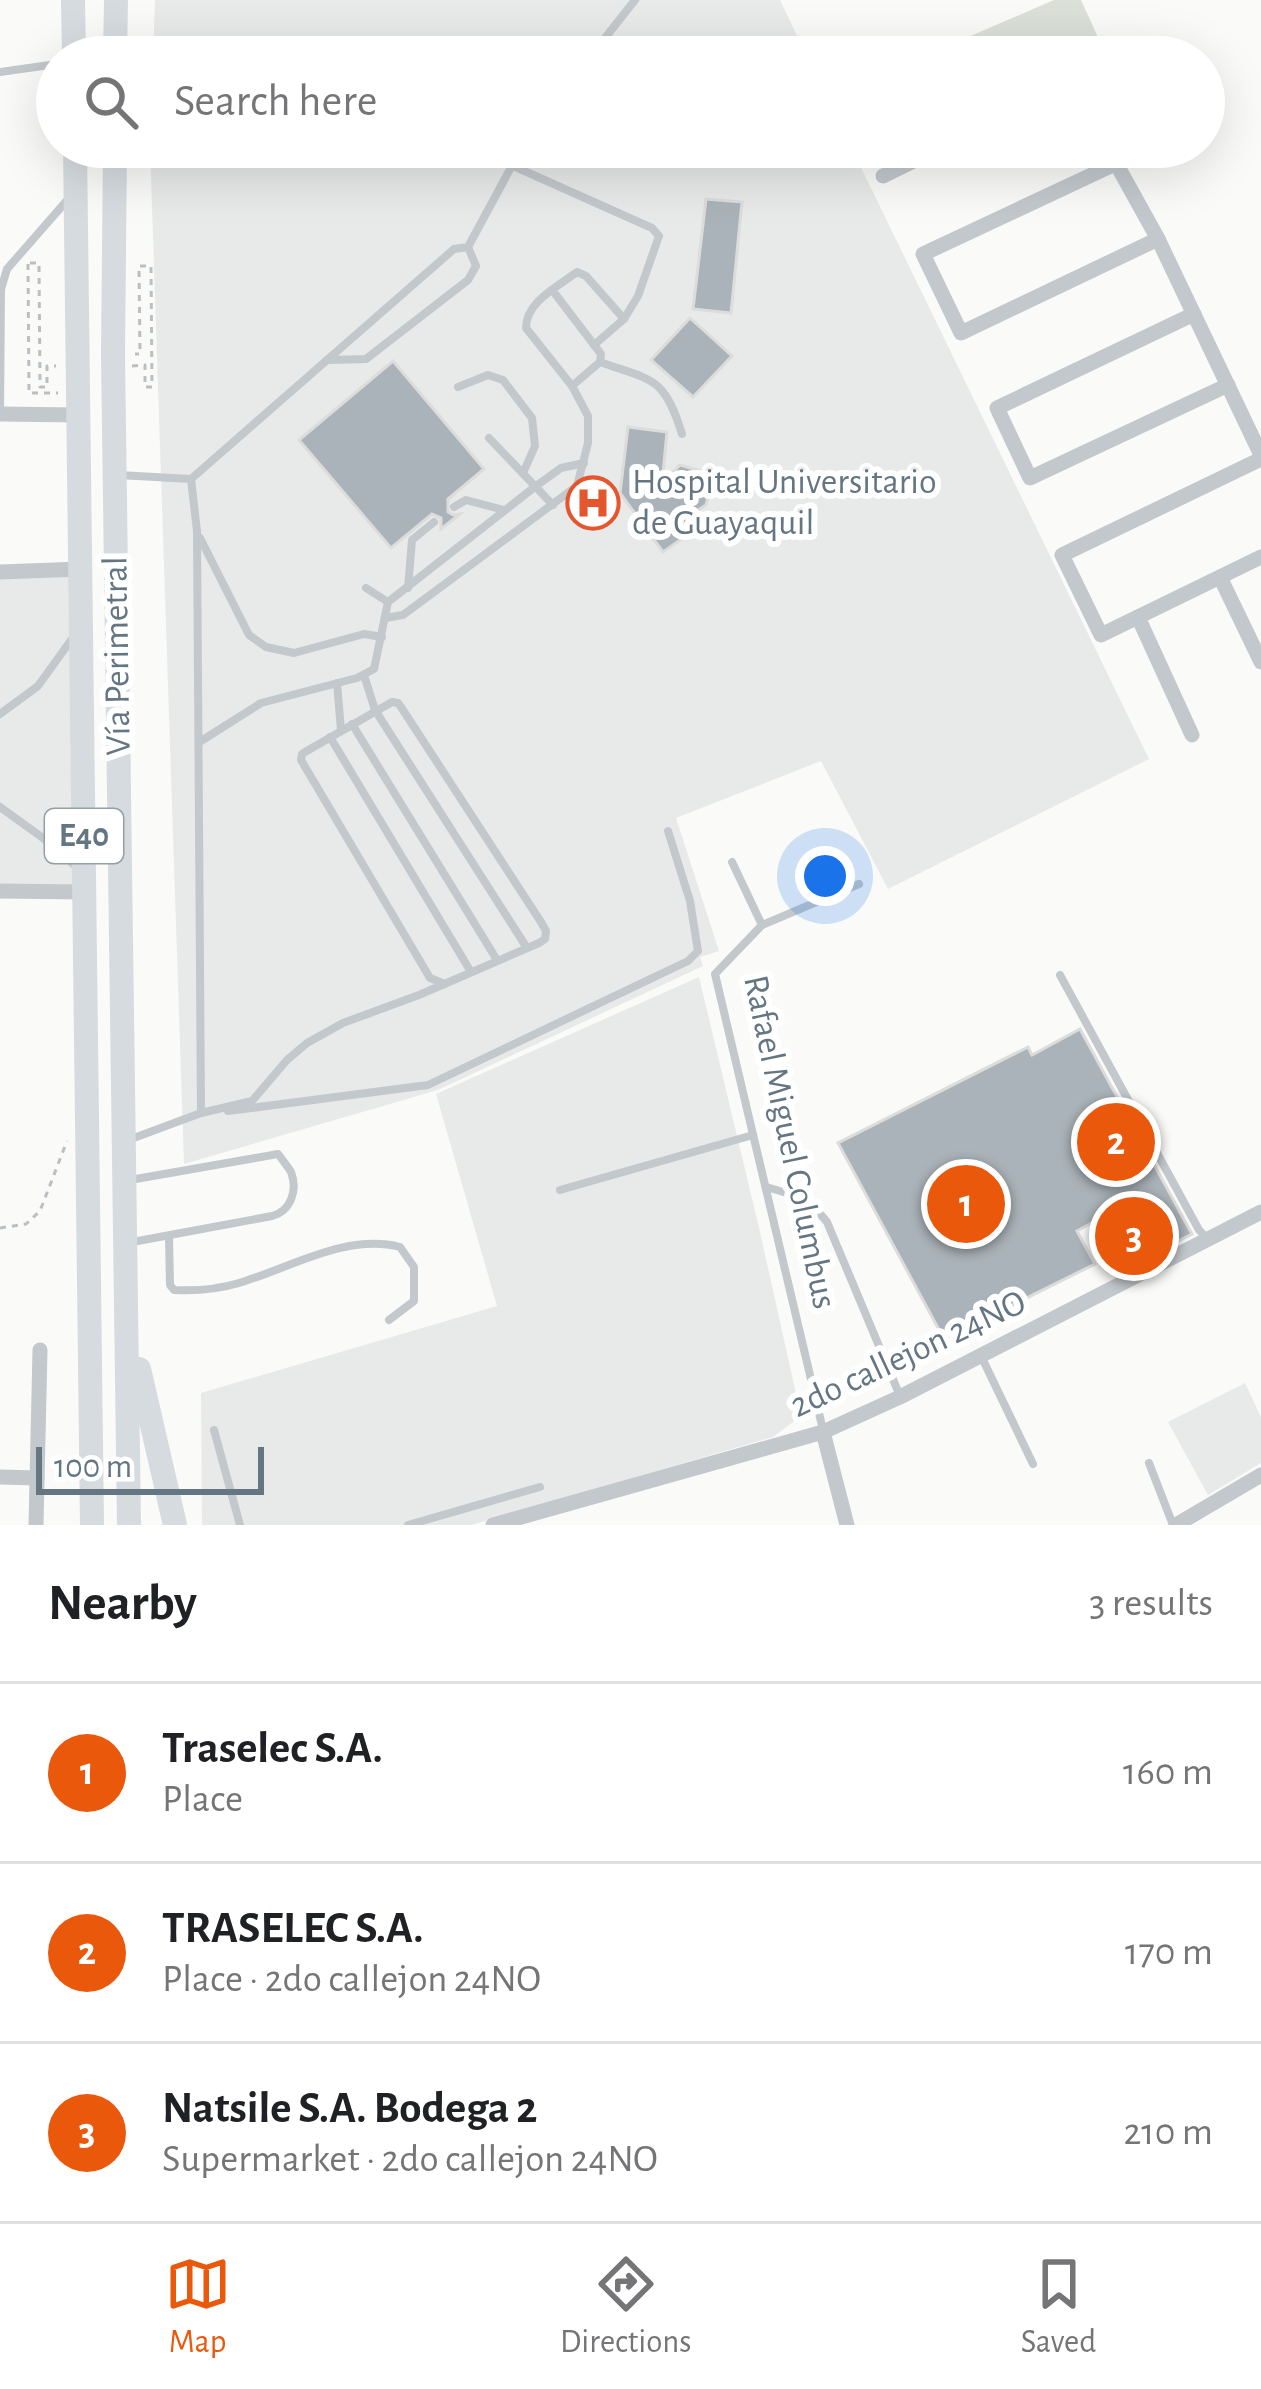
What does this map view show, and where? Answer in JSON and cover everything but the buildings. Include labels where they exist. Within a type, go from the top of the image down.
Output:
[{"type":"highway","points":[[73,0],[74,36]]},
{"type":"highway","points":[[116,0],[116,36]]},
{"type":"highway","name":"Vía Perimetral","points":[[75,168],[92,1525]]},
{"type":"highway","name":"Vía Perimetral","points":[[115,168],[112,354],[129,1525]]},
{"type":"highway","points":[[128,1322],[175,1525]]},
{"type":"street","points":[[883,176],[900,168]]},
{"type":"street","points":[[1106,168],[922,254],[961,332],[1158,239]]},
{"type":"street","points":[[1117,168],[1158,239],[1261,457],[1062,555],[1100,635],[1261,557]]},
{"type":"street","points":[[1194,314],[997,407],[1030,478],[1228,385]]},
{"type":"street","points":[[0,414],[78,404]]},
{"type":"street","points":[[0,572],[81,568]]},
{"type":"street","points":[[1220,577],[1261,662]]},
{"type":"street","points":[[1138,617],[1192,735]]},
{"type":"street","points":[[0,891],[84,883]]},
{"type":"street","name":"2do callejon 24NO","points":[[493,1525],[824,1432],[1261,1213]]},
{"type":"street","points":[[36,1525],[40,1351]]},
{"type":"street","name":"Rafael Miguel Columbus","points":[[824,1432],[847,1525]]},
{"type":"street","points":[[1175,1525],[1261,1475]]},
{"type":"street","points":[[0,1477],[38,1478]]},
{"type":"lane","points":[[607,36],[635,0]]},
{"type":"lane","points":[[0,72],[36,67]]},
{"type":"lane","points":[[468,247],[509,168]]},
{"type":"lane","points":[[518,168],[652,228],[659,236],[638,296],[624,320],[594,346]]},
{"type":"lane","points":[[0,414],[2,289],[7,269],[75,192]]},
{"type":"lane","points":[[326,360],[367,359],[468,280],[476,266],[468,247]]},
{"type":"lane","points":[[114,475],[191,479],[454,249],[468,247]]},
{"type":"lane","points":[[385,618],[403,615],[577,486],[589,443],[588,416],[572,386],[526,328],[524,320],[531,307],[577,272],[586,275],[624,320]]},
{"type":"lane","points":[[553,290],[601,354],[600,362],[572,386]]},
{"type":"lane","points":[[600,362],[657,383],[672,400],[682,434]]},
{"type":"lane","points":[[458,387],[488,375],[503,380],[532,418],[535,446],[523,472]]},
{"type":"lane","points":[[489,438],[553,505]]},
{"type":"lane","points":[[200,742],[261,703],[374,670],[388,602],[561,468],[585,463]]},
{"type":"lane","points":[[191,479],[197,531],[201,1113]]},
{"type":"lane","points":[[454,507],[466,500],[505,510]]},
{"type":"lane","points":[[408,588],[412,540],[434,522]]},
{"type":"lane","points":[[197,531],[249,635],[266,647],[294,652],[364,634],[382,637]]},
{"type":"lane","points":[[366,588],[388,602]]},
{"type":"lane","points":[[0,714],[38,686],[82,625]]},
{"type":"lane","points":[[364,675],[375,710],[526,948]]},
{"type":"lane","points":[[337,683],[341,730]]},
{"type":"lane","points":[[124,1142],[201,1113],[251,1101],[307,1043],[343,1023],[445,984],[544,938],[541,922],[401,707],[392,702],[302,754],[302,760],[430,978],[445,984]]},
{"type":"lane","points":[[352,724],[497,960]]},
{"type":"lane","points":[[329,737],[471,972]]},
{"type":"lane","points":[[0,807],[43,838],[84,883]]},
{"type":"lane","points":[[201,1113],[428,1085],[688,961],[698,952],[693,917],[668,831]]},
{"type":"lane","name":"Rafael Miguel Columbus","points":[[732,862],[762,926],[715,974],[824,1432]]},
{"type":"lane","points":[[762,926],[859,884]]},
{"type":"lane","points":[[1060,974],[1208,1240]]},
{"type":"lane","points":[[560,1190],[753,1136]]},
{"type":"lane","points":[[124,1181],[278,1154],[291,1171],[291,1202],[284,1213],[126,1243]]},
{"type":"lane","points":[[766,1187],[799,1196],[827,1222],[901,1397]]},
{"type":"lane","points":[[170,1237],[173,1290],[233,1286],[347,1246],[379,1242],[400,1247],[414,1268],[414,1301],[389,1320]]},
{"type":"lane","points":[[981,1357],[1033,1464]]},
{"type":"lane","points":[[214,1430],[240,1525]]},
{"type":"lane","points":[[1149,1463],[1175,1525]]},
{"type":"lane","points":[[408,1525],[540,1487]]},
{"type":"path","points":[[28,263],[29,393],[78,404]]},
{"type":"path","points":[[112,354],[140,354],[139,266],[151,266]]},
{"type":"path","points":[[0,1228],[26,1224],[40,1210],[70,1133]]},
{"type":"shaded area","points":[[155,0],[780,0],[797,36],[154,36]]},
{"type":"shaded area","points":[[1054,0],[1081,0],[1097,36],[971,36]]},
{"type":"shaded area","name":"Hospital Universitario de Guayaquil","points":[[151,168],[861,168],[1149,759],[888,889],[821,761],[676,818],[719,951],[700,957],[703,966],[438,1090],[184,1164]]},
{"type":"shaded area","points":[[80,573],[83,892],[0,892],[0,576]]},
{"type":"shaded area","points":[[699,977],[801,1416],[773,1437],[471,1525],[202,1525],[201,1393],[497,1306],[436,1094]]},
{"type":"shaded area","points":[[1245,1383],[1261,1417],[1261,1463],[1208,1495],[1168,1422]]},
{"type":"place","name":"Hospital Universitario de Guayaquil","points":[[593,503]]},
{"type":"place","name":"TRASELEC S.A.","points":[[1116,1142]]},
{"type":"place","name":"Traselec S.A.","points":[[966,1204]]},
{"type":"place","name":"Natsile S.A. Bodega 2","points":[[1134,1236]]}]
